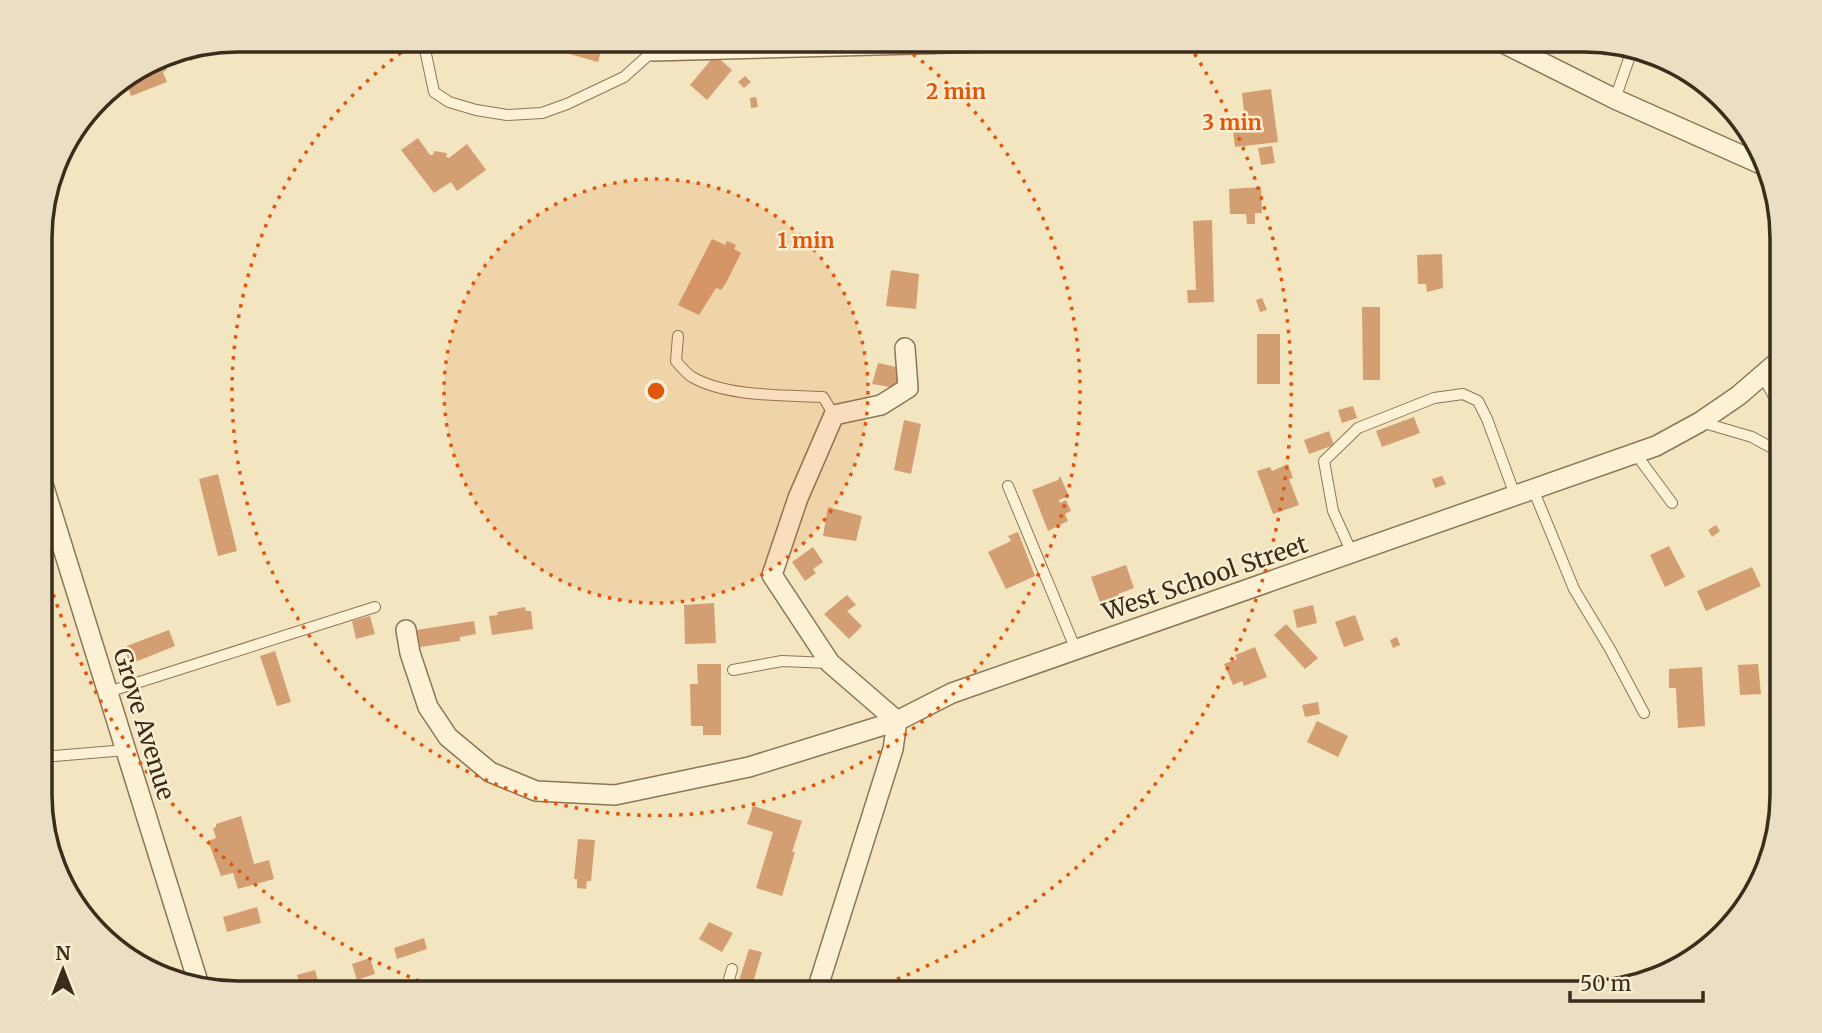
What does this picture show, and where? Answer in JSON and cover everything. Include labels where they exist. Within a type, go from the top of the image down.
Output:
[{"type":"street","points":[[1521,52],[1615,99],[1752,160]]},
{"type":"street","points":[[820,981],[893,748],[897,721],[830,663],[772,575],[798,498],[834,415],[881,405],[908,388],[905,348]]},
{"type":"street","name":"West School Street","points":[[406,630],[410,653],[428,707],[448,737],[490,772],[536,791],[615,795],[749,767],[897,721],[952,693],[1657,446],[1700,422],[1738,396],[1769,369]]},
{"type":"street","name":"Grove Avenue","points":[[53,516],[196,975]]},
{"type":"lane","points":[[426,53],[434,92],[449,102],[507,115],[542,113],[567,104],[624,77],[651,53]]},
{"type":"lane","points":[[1615,99],[1628,58]]},
{"type":"lane","points":[[678,336],[676,361],[690,376],[715,387],[754,393],[823,397],[834,415]]},
{"type":"lane","points":[[1762,375],[1769,387]]},
{"type":"lane","points":[[1352,553],[1333,511],[1324,461],[1359,428],[1434,398],[1463,394],[1478,401],[1573,589],[1610,649],[1644,713]]},
{"type":"lane","points":[[1700,422],[1752,437],[1769,446]]},
{"type":"lane","points":[[1635,453],[1672,503]]},
{"type":"lane","points":[[1008,486],[1076,650]]},
{"type":"lane","points":[[108,692],[375,607]]},
{"type":"lane","points":[[733,670],[782,661],[830,663]]},
{"type":"lane","points":[[53,756],[126,750]]},
{"type":"lane","points":[[729,981],[732,969]]},
{"type":"building","points":[[565,53],[601,53],[598,62]]},
{"type":"building","points":[[715,55],[732,70],[707,100],[690,85]]},
{"type":"building","points":[[166,68],[167,70],[163,72],[167,82],[131,96],[129,89]]},
{"type":"building","points":[[745,76],[751,82],[744,88],[738,82]]},
{"type":"building","points":[[1271,89],[1278,142],[1235,147],[1232,122],[1245,120],[1242,93]]},
{"type":"building","points":[[756,97],[758,107],[751,108],[750,98]]},
{"type":"building","points":[[418,138],[430,155],[433,155],[434,151],[447,153],[446,157],[449,158],[467,144],[486,170],[457,191],[451,182],[434,193],[401,150]]},
{"type":"building","points":[[1272,146],[1275,163],[1261,165],[1258,148]]},
{"type":"building","points":[[1261,187],[1262,213],[1255,213],[1255,224],[1247,224],[1246,214],[1230,214],[1229,189]]},
{"type":"building","points":[[1212,220],[1214,302],[1188,303],[1187,290],[1196,290],[1193,221]]},
{"type":"building","points":[[712,239],[725,245],[727,241],[736,245],[734,249],[741,253],[726,283],[721,290],[716,288],[699,315],[678,305]]},
{"type":"building","points":[[1442,254],[1443,288],[1427,292],[1426,284],[1418,284],[1417,255]]},
{"type":"building","points":[[891,270],[919,274],[916,309],[886,306]]},
{"type":"building","points":[[1262,298],[1267,310],[1260,312],[1256,300]]},
{"type":"building","points":[[1362,307],[1380,307],[1380,380],[1363,380]]},
{"type":"building","points":[[1257,334],[1280,334],[1280,384],[1257,384]]},
{"type":"building","points":[[878,363],[901,368],[897,388],[872,384]]},
{"type":"building","points":[[1353,406],[1357,418],[1342,423],[1338,410]]},
{"type":"building","points":[[1414,417],[1420,433],[1382,447],[1376,431]]},
{"type":"building","points":[[904,420],[921,424],[911,474],[894,470]]},
{"type":"building","points":[[1329,431],[1334,445],[1309,454],[1304,440]]},
{"type":"building","points":[[1288,464],[1293,478],[1289,479],[1299,505],[1273,514],[1257,471],[1270,467],[1272,471]]},
{"type":"building","points":[[218,474],[237,551],[218,556],[199,479]]},
{"type":"building","points":[[1060,476],[1069,496],[1059,500],[1060,503],[1066,500],[1071,511],[1065,514],[1068,521],[1048,531],[1032,490],[1058,480]]},
{"type":"building","points":[[1442,476],[1446,484],[1435,488],[1432,479]]},
{"type":"building","points":[[828,507],[862,516],[856,541],[823,536]]},
{"type":"building","points":[[1716,525],[1720,531],[1712,537],[1708,530]]},
{"type":"building","points":[[1018,532],[1035,576],[1006,589],[988,552],[1011,541],[1008,536]]},
{"type":"building","points":[[1669,546],[1685,577],[1665,587],[1650,555]]},
{"type":"building","points":[[813,547],[823,562],[813,569],[816,573],[805,581],[792,562]]},
{"type":"building","points":[[1126,565],[1134,588],[1118,594],[1120,598],[1101,605],[1091,577]]},
{"type":"building","points":[[1752,567],[1761,586],[1706,611],[1697,591]]},
{"type":"building","points":[[847,595],[856,605],[847,611],[862,626],[849,639],[824,614]]},
{"type":"building","points":[[714,603],[716,643],[685,644],[684,605]]},
{"type":"building","points":[[1313,605],[1317,623],[1297,628],[1293,610]]},
{"type":"building","points":[[525,607],[526,611],[531,611],[533,629],[492,635],[489,616]]},
{"type":"building","points":[[1355,615],[1364,640],[1344,647],[1335,622]]},
{"type":"building","points":[[370,616],[375,634],[356,639],[352,621]]},
{"type":"building","points":[[474,621],[476,634],[460,637],[460,641],[420,647],[417,630]]},
{"type":"building","points":[[1286,624],[1318,658],[1305,669],[1274,635]]},
{"type":"building","points":[[169,630],[175,646],[130,664],[124,647]]},
{"type":"building","points":[[1397,637],[1400,645],[1393,648],[1390,640]]},
{"type":"building","points":[[1255,647],[1267,677],[1244,686],[1242,681],[1233,685],[1224,664],[1237,659],[1235,655]]},
{"type":"building","points":[[275,651],[291,702],[277,706],[260,656]]},
{"type":"building","points":[[697,664],[721,664],[721,735],[703,735],[703,726],[691,726],[690,684],[698,684]]},
{"type":"building","points":[[1758,664],[1761,694],[1740,695],[1738,665]]},
{"type":"building","points":[[1702,667],[1705,726],[1678,728],[1676,688],[1669,688],[1669,669]]},
{"type":"building","points":[[1318,702],[1320,714],[1305,717],[1302,705]]},
{"type":"building","points":[[1317,721],[1348,736],[1338,757],[1307,742]]},
{"type":"building","points":[[753,806],[802,821],[782,896],[756,888],[773,832],[747,824]]},
{"type":"building","points":[[241,816],[254,864],[269,860],[274,879],[238,889],[233,873],[221,876],[208,841],[216,838],[213,828],[216,824]]},
{"type":"building","points":[[578,839],[595,840],[591,881],[587,881],[586,889],[577,888],[577,879],[574,879]]},
{"type":"building","points":[[257,907],[261,923],[227,932],[223,917]]},
{"type":"building","points":[[709,922],[733,933],[722,952],[699,939]]},
{"type":"building","points":[[424,938],[427,949],[397,959],[394,948]]},
{"type":"building","points":[[749,949],[762,952],[753,981],[739,981]]},
{"type":"building","points":[[370,958],[375,974],[357,980],[352,964]]},
{"type":"building","points":[[315,970],[318,981],[299,981],[297,975]]}]
